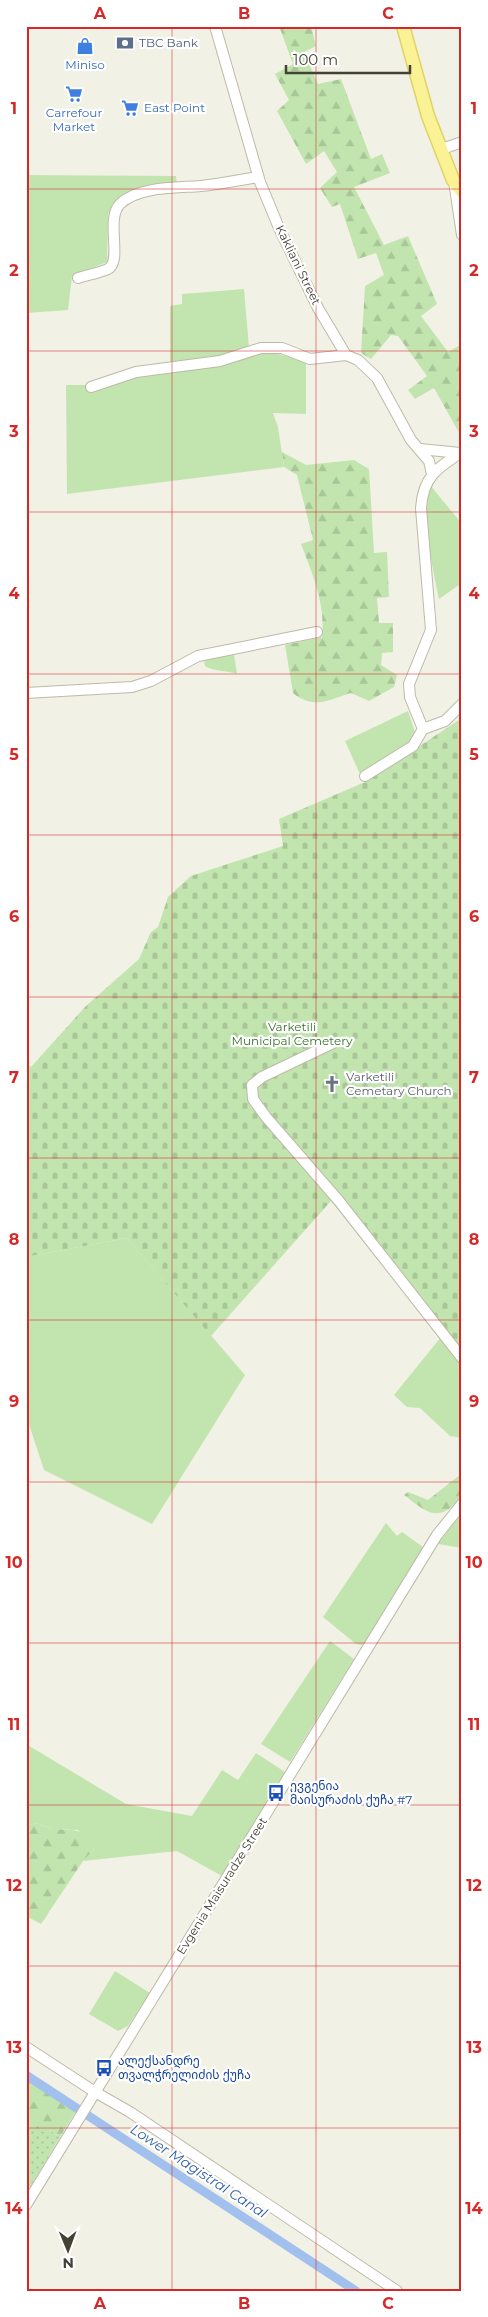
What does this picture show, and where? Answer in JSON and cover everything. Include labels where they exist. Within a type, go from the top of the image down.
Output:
[{"type":"main road","points":[[403,26],[428,116],[454,180],[462,192]]},
{"type":"street","name":"Kakliani Street","points":[[215,26],[258,177],[279,228],[318,308],[346,355],[358,360],[377,378],[411,440],[429,461],[432,474]]},
{"type":"street","points":[[442,149],[462,142]]},
{"type":"street","points":[[78,278],[109,268],[114,262],[113,225],[115,214],[119,205],[130,197],[166,187],[201,186],[258,177]]},
{"type":"street","points":[[454,180],[462,235]]},
{"type":"street","points":[[91,387],[136,372],[220,360],[261,348],[282,348],[310,359],[346,355]]},
{"type":"street","points":[[420,449],[461,452]]},
{"type":"street","points":[[423,728],[410,697],[409,684],[431,630],[421,508],[422,491],[432,474],[461,452]]},
{"type":"street","points":[[26,693],[132,687],[151,682],[198,656],[317,632]]},
{"type":"street","points":[[365,776],[413,746],[423,728],[445,721],[462,704]]},
{"type":"street","points":[[333,1043],[262,1077],[252,1085],[254,1099],[266,1117],[339,1201],[462,1358]]},
{"type":"street","name":"Evgenia Maisuradze Street","points":[[26,2206],[437,1535],[462,1504]]},
{"type":"street","points":[[26,2047],[92,2097],[130,2112],[397,2291]]},
{"type":"green space","points":[[279,26],[311,26],[316,46],[304,52],[318,84],[341,79],[371,159],[382,154],[390,173],[354,187],[384,245],[408,236],[437,304],[421,316],[448,352],[462,344],[462,438],[434,388],[415,399],[408,390],[427,376],[398,336],[391,335],[371,359],[361,353],[365,286],[384,275],[376,253],[358,259],[340,204],[332,207],[320,188],[337,172],[324,151],[306,164],[277,111],[289,100],[275,74],[293,64]]},
{"type":"green space","points":[[26,175],[176,176],[177,185],[163,184],[120,197],[112,205],[108,215],[107,262],[72,276],[68,310],[26,313]]},
{"type":"green space","points":[[244,289],[249,348],[221,357],[170,364],[170,306],[182,304],[182,294]]},
{"type":"green space","points":[[270,352],[306,361],[306,414],[273,413],[278,427],[284,467],[67,494],[66,385],[86,385],[88,391],[138,375]]},
{"type":"green space","points":[[282,452],[306,465],[354,460],[369,469],[374,553],[387,552],[389,597],[377,598],[379,623],[393,623],[393,652],[382,653],[381,665],[397,675],[394,687],[369,701],[351,693],[328,701],[315,702],[308,701],[293,693],[285,645],[322,637],[323,625],[317,589],[301,544],[313,540],[297,475],[284,467]]},
{"type":"green space","points":[[430,485],[462,524],[462,583],[439,599],[427,527]]},
{"type":"green space","points":[[234,654],[237,674],[205,666],[204,662],[209,658]]},
{"type":"green space","points":[[408,711],[415,732],[411,743],[360,774],[345,741]]},
{"type":"green space","name":"Varketili Municipal Cemetery","points":[[462,718],[462,1365],[331,1201],[211,1336],[127,1238],[26,1257],[26,1062],[31,1067],[85,1007],[139,959],[151,932],[158,927],[168,897],[191,876],[283,846],[279,819],[365,782]]},
{"type":"green space","points":[[127,1238],[245,1375],[152,1524],[44,1470],[26,1415],[26,1257]]},
{"type":"green space","points":[[441,1337],[462,1365],[462,1438],[450,1436],[420,1408],[407,1407],[394,1395]]},
{"type":"green space","points":[[461,1474],[462,1498],[446,1511],[433,1513],[427,1511],[404,1495],[408,1492],[428,1500]]},
{"type":"green space","points":[[462,1512],[462,1548],[438,1544]]},
{"type":"green space","points":[[386,1523],[397,1536],[402,1532],[423,1547],[367,1642],[361,1645],[356,1644],[323,1617]]},
{"type":"green space","points":[[330,1641],[354,1659],[290,1762],[261,1744]]},
{"type":"green space","points":[[26,1744],[126,1804],[192,1816],[222,1770],[238,1780],[256,1753],[285,1772],[222,1876],[177,1851],[83,1861],[95,1848],[78,1830],[53,1829],[36,1823],[26,1826]]},
{"type":"green space","points":[[36,1823],[53,1829],[74,1830],[84,1833],[92,1841],[95,1848],[83,1861],[41,1924],[26,1916],[26,1826]]},
{"type":"green space","points":[[115,1971],[150,1993],[128,2026],[118,2031],[89,2014]]},
{"type":"green space","points":[[26,2080],[76,2111],[60,2137],[40,2126],[26,2126]]},
{"type":"green space","points":[[34,2124],[44,2127],[60,2137],[26,2194],[26,2126]]},
{"type":"waterway","name":"Lower Magistral Canal","points":[[26,2075],[356,2291]]},
{"type":"place","name":"TBC Bank","points":[[125,43]]},
{"type":"place","name":"Miniso","points":[[85,46]]},
{"type":"place","name":"Carrefour Market","points":[[74,94]]},
{"type":"place","name":"East Point","points":[[130,108]]},
{"type":"place","name":"Varketili Cemetary Church","points":[[332,1084]]},
{"type":"place","name":"ევგენია მაისურაძის ქუჩა #7","points":[[276,1793]]},
{"type":"place","name":"ალექსანდრე თვალჭრელიძის ქუჩა","points":[[104,2068]]}]
